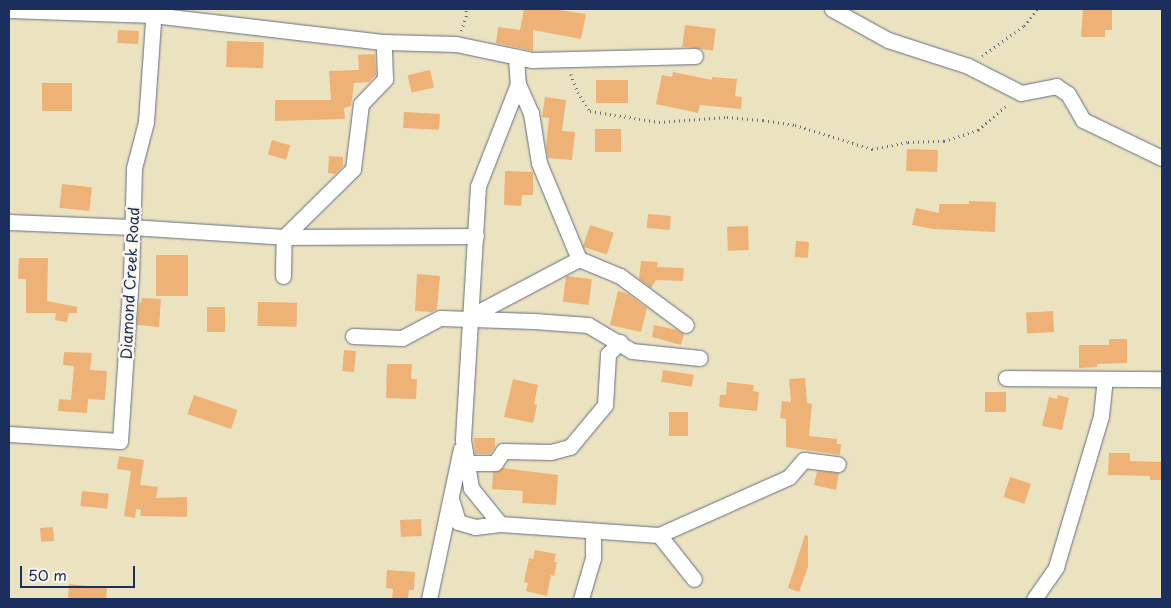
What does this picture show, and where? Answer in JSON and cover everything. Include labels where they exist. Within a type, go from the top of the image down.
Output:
[{"type":"street","points":[[832,9],[888,40],[968,66],[1021,93],[1056,86],[1068,94],[1082,120],[1162,158]]},
{"type":"street","points":[[9,10],[154,12],[384,42],[456,44],[516,58],[565,59],[695,56]]},
{"type":"street","name":"Diamond Creek Road","points":[[9,434],[120,441],[131,277],[134,168],[146,122],[154,12]]},
{"type":"street","points":[[283,276],[284,237],[353,170],[361,104],[385,79],[384,42]]},
{"type":"street","points":[[516,58],[518,84],[531,113],[539,163],[579,259],[620,276],[686,325]]},
{"type":"street","points":[[429,599],[463,440],[478,186],[518,84]]},
{"type":"street","points":[[9,222],[131,227],[284,237],[476,236]]},
{"type":"street","points":[[469,317],[579,259]]},
{"type":"street","points":[[353,336],[402,338],[440,318],[469,317],[588,325],[620,342],[632,351],[700,358]]},
{"type":"street","points":[[467,463],[495,463],[503,451],[550,452],[570,447],[605,405],[608,354],[620,342]]},
{"type":"street","points":[[1006,378],[1162,379]]},
{"type":"street","points":[[1034,599],[1056,567],[1101,416],[1105,379]]},
{"type":"street","points":[[463,440],[471,488],[500,524]]},
{"type":"street","points":[[451,501],[458,522],[475,527],[500,524],[593,532],[659,535],[789,477],[804,460],[838,464]]},
{"type":"street","points":[[581,599],[593,558],[593,532]]},
{"type":"street","points":[[659,535],[694,579]]},
{"type":"path","points":[[456,44],[466,17],[466,9]]},
{"type":"path","points":[[968,66],[1024,26],[1038,9]]},
{"type":"path","points":[[565,59],[578,92],[590,110],[659,122],[727,117],[763,120],[795,125],[872,149],[908,142],[944,141],[978,130],[1021,93]]},
{"type":"building","points":[[524,9],[553,9],[586,14],[581,39],[533,30],[533,51],[496,43],[498,27],[520,30]]},
{"type":"building","points":[[1083,9],[1112,9],[1112,30],[1105,30],[1105,37],[1081,37]]},
{"type":"building","points":[[685,25],[716,29],[713,51],[682,47]]},
{"type":"building","points":[[118,30],[139,31],[138,44],[117,43]]},
{"type":"building","points":[[227,41],[264,42],[263,68],[226,67]]},
{"type":"building","points":[[375,54],[376,75],[369,82],[354,83],[351,106],[344,108],[345,119],[275,121],[275,100],[331,100],[329,71],[359,70],[358,55]]},
{"type":"building","points":[[430,70],[434,88],[412,93],[408,75]]},
{"type":"building","points":[[673,72],[712,80],[712,77],[737,79],[735,96],[742,97],[741,109],[700,105],[698,113],[656,104],[662,75],[672,77]]},
{"type":"building","points":[[596,80],[628,80],[628,103],[596,103]]},
{"type":"building","points":[[42,83],[72,83],[72,111],[42,111]]},
{"type":"building","points":[[545,97],[566,100],[562,131],[575,132],[572,160],[548,158],[546,147],[549,118],[542,117]]},
{"type":"building","points":[[404,112],[440,114],[439,130],[403,128]]},
{"type":"building","points":[[595,129],[621,129],[621,152],[595,152]]},
{"type":"building","points":[[272,140],[290,145],[286,160],[268,154]]},
{"type":"building","points":[[907,149],[938,150],[937,172],[906,171]]},
{"type":"building","points":[[329,156],[343,157],[343,166],[335,174],[328,173]]},
{"type":"building","points":[[505,171],[533,172],[533,195],[522,195],[521,206],[504,205]]},
{"type":"building","points":[[62,184],[92,187],[89,211],[59,208]]},
{"type":"building","points":[[969,201],[996,202],[995,232],[933,229],[912,225],[916,208],[939,213],[939,204],[969,204]]},
{"type":"building","points":[[648,214],[671,216],[670,230],[647,228]]},
{"type":"building","points":[[590,225],[614,233],[607,255],[583,247]]},
{"type":"building","points":[[748,226],[749,250],[728,251],[727,227]]},
{"type":"building","points":[[796,241],[809,242],[808,258],[795,257]]},
{"type":"building","points":[[156,255],[188,255],[188,296],[156,296]]},
{"type":"building","points":[[19,258],[48,258],[47,301],[77,307],[77,313],[69,313],[67,322],[55,320],[56,313],[26,313],[26,279],[18,279]]},
{"type":"building","points":[[641,261],[658,262],[657,267],[684,268],[683,281],[656,280],[651,288],[639,279]]},
{"type":"building","points":[[417,274],[440,276],[437,309],[432,312],[415,311]]},
{"type":"building","points":[[566,276],[592,279],[589,305],[563,302]]},
{"type":"building","points":[[618,291],[628,294],[647,308],[641,332],[610,325]]},
{"type":"building","points":[[142,298],[161,299],[159,327],[137,325],[139,303],[141,303]]},
{"type":"building","points":[[258,302],[297,303],[297,327],[258,326]]},
{"type":"building","points":[[207,307],[225,307],[225,332],[207,332]]},
{"type":"building","points":[[1053,311],[1054,332],[1027,333],[1026,312]]},
{"type":"building","points":[[654,325],[677,330],[684,334],[681,345],[652,337]]},
{"type":"building","points":[[1109,339],[1127,339],[1127,363],[1097,364],[1097,367],[1079,368],[1079,345],[1109,345]]},
{"type":"building","points":[[344,350],[356,351],[354,372],[342,371]]},
{"type":"building","points":[[64,352],[92,353],[90,370],[107,371],[105,400],[88,399],[87,413],[58,411],[59,399],[71,400],[74,366],[63,365]]},
{"type":"building","points":[[387,364],[412,364],[411,379],[417,379],[416,399],[386,398]]},
{"type":"building","points":[[663,370],[694,375],[692,387],[661,382]]},
{"type":"building","points":[[805,378],[807,403],[812,404],[809,436],[837,439],[837,444],[841,444],[840,455],[786,447],[786,419],[780,418],[782,401],[791,402],[789,379]]},
{"type":"building","points":[[513,379],[538,385],[534,404],[537,405],[533,423],[504,417]]},
{"type":"building","points":[[727,382],[754,385],[753,391],[759,392],[757,411],[719,407],[720,395],[726,395]]},
{"type":"building","points":[[985,392],[1006,392],[1006,412],[985,412]]},
{"type":"building","points":[[194,395],[237,410],[231,429],[187,414]]},
{"type":"building","points":[[1058,395],[1069,398],[1062,430],[1042,426],[1049,397],[1057,399]]},
{"type":"building","points":[[669,412],[688,412],[688,436],[669,436]]},
{"type":"building","points":[[474,438],[495,438],[495,447],[490,454],[475,454]]},
{"type":"building","points":[[1109,453],[1130,453],[1130,461],[1162,462],[1162,480],[1150,480],[1150,476],[1108,475]]},
{"type":"building","points":[[119,456],[144,460],[140,485],[158,487],[156,498],[187,497],[187,517],[140,516],[141,510],[136,509],[135,518],[124,516],[131,471],[117,469]]},
{"type":"building","points":[[503,468],[558,475],[556,505],[522,503],[523,491],[492,489],[493,472]]},
{"type":"building","points":[[817,471],[839,473],[836,490],[814,485]]},
{"type":"building","points":[[1010,477],[1031,484],[1024,504],[1004,497]]},
{"type":"building","points":[[82,491],[109,494],[107,509],[80,506]]},
{"type":"building","points":[[421,519],[422,536],[401,537],[400,520]]},
{"type":"building","points":[[53,527],[54,541],[41,542],[40,528]]},
{"type":"building","points":[[805,535],[808,536],[808,567],[799,592],[788,588]]},
{"type":"building","points":[[535,550],[556,554],[554,562],[557,562],[554,576],[551,575],[547,596],[526,591],[528,583],[524,582],[529,558],[533,559]]},
{"type":"building","points":[[387,570],[415,572],[414,590],[409,590],[408,599],[392,599],[393,589],[386,588]]},
{"type":"building","points":[[69,584],[107,588],[106,599],[68,599]]}]
